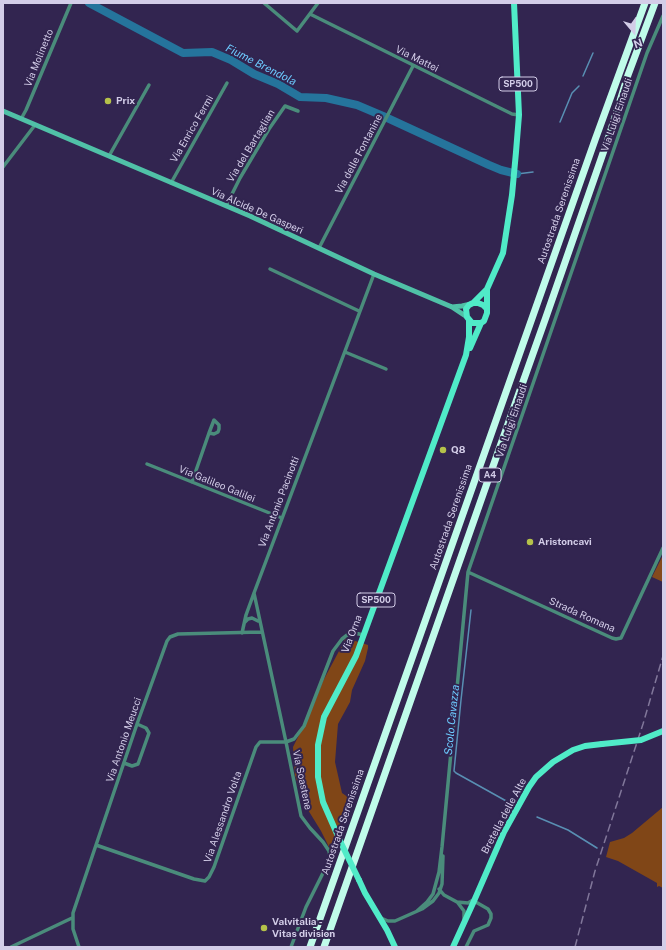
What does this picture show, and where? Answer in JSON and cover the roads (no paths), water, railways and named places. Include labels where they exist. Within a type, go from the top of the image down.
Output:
[{"type":"highway","name":"Autostrada Serenissima","points":[[310,947],[595,140],[645,3]]},
{"type":"highway","name":"A4","points":[[324,947],[608,140],[628,75],[654,5]]},
{"type":"main road","name":"SP500","points":[[468,319],[466,310],[487,289],[503,253],[515,165],[519,115],[514,3]]},
{"type":"main road","name":"Via Alcide De Gasperi","points":[[3,111],[226,206],[374,274],[452,306],[462,306],[472,303]]},
{"type":"main road","name":"SP500","points":[[466,355],[481,323],[486,317],[487,289]]},
{"type":"main road","points":[[472,303],[481,304],[487,309]]},
{"type":"main road","points":[[452,306],[472,323],[481,323]]},
{"type":"main road","name":"Via Orna","points":[[395,947],[359,880],[328,816],[320,788],[317,766],[318,745],[324,717],[356,656],[466,355],[469,337],[468,319]]},
{"type":"main road","name":"Bretella delle Alte","points":[[453,946],[478,894],[504,832],[529,787],[544,768],[574,750],[585,746],[641,740],[663,731]]},
{"type":"street","name":"Via Molinetto","points":[[21,119],[71,3]]},
{"type":"street","points":[[264,3],[296,31],[318,3]]},
{"type":"street","name":"Via Mattei","points":[[310,14],[512,114],[519,115]]},
{"type":"street","name":"Via Luigi Einaudi","points":[[440,890],[438,887],[468,572],[647,53],[663,16]]},
{"type":"street","name":"Via delle Fontanine","points":[[319,248],[414,66]]},
{"type":"street","name":"Via Enrico Fermi","points":[[171,183],[227,83]]},
{"type":"street","points":[[109,156],[149,85]]},
{"type":"street","name":"Via del Bartaglian","points":[[226,206],[240,178],[285,106],[298,111]]},
{"type":"street","points":[[3,167],[35,124]]},
{"type":"street","points":[[270,269],[360,311]]},
{"type":"street","name":"Via Antonio Pacinotti","points":[[286,742],[259,624],[254,593],[374,274]]},
{"type":"street","points":[[344,352],[386,369]]},
{"type":"street","points":[[192,482],[209,433]]},
{"type":"street","name":"Via Galileo Galilei","points":[[147,464],[282,518]]},
{"type":"street","name":"Strada Romana","points":[[468,572],[616,639],[621,638],[663,548]]},
{"type":"street","points":[[242,632],[254,593]]},
{"type":"street","points":[[244,624],[248,619],[252,618],[257,619],[259,624]]},
{"type":"street","name":"Via Antonio Meucci","points":[[72,918],[137,724],[170,637],[178,634],[261,632]]},
{"type":"street","name":"Via Soastene","points":[[291,947],[306,907],[329,862],[330,857],[329,852],[323,842],[301,816],[286,742],[294,739],[304,726],[332,651],[342,639],[352,632],[363,635]]},
{"type":"street","points":[[124,763],[132,766],[138,764],[149,733],[146,728],[137,724]]},
{"type":"street","name":"Via Alessandro Volta","points":[[96,846],[194,879],[205,880],[209,877],[214,867],[256,747],[260,742],[286,742]]},
{"type":"street","name":"Via Luigi Einaudi","points":[[433,901],[440,890],[442,881],[442,847]]},
{"type":"street","name":"Via Luigi Einaudi","points":[[417,911],[433,894],[441,858]]},
{"type":"street","name":"Via Luigi Einaudi","points":[[442,881],[445,892],[449,898]]},
{"type":"street","points":[[440,890],[449,898],[457,902],[465,903],[470,902],[478,894]]},
{"type":"street","name":"Via Luigi Einaudi","points":[[390,937],[390,926],[395,921],[417,911],[441,897],[449,898]]},
{"type":"street","points":[[466,947],[474,931],[488,924],[491,918],[491,914],[488,909],[474,901]]},
{"type":"street","points":[[457,902],[464,913],[463,926]]},
{"type":"street","points":[[379,917],[388,921],[395,921]]},
{"type":"street","points":[[11,947],[72,918],[73,929],[79,947]]},
{"type":"waterway","name":"Fiume Brendola","points":[[89,3],[183,53],[212,52],[231,60],[254,74],[278,84],[300,97],[326,98],[357,105],[489,165],[517,174]]},
{"type":"waterway","points":[[583,76],[593,53]]},
{"type":"waterway","points":[[560,122],[572,93],[579,86]]},
{"type":"waterway","points":[[517,174],[533,172]]},
{"type":"waterway","name":"Scolo Cavazza","points":[[471,610],[454,771],[508,802]]},
{"type":"waterway","name":"Scolo Cavazza","points":[[537,817],[568,830],[597,848]]},
{"type":"railway","points":[[575,947],[595,871],[643,724],[663,656]]},
{"type":"place","name":"Prix","points":[[108,101]]},
{"type":"place","name":"Q8","points":[[443,450]]},
{"type":"place","name":"Aristoncavi","points":[[530,542]]},
{"type":"place","name":"Valvitalia - Vitas division","points":[[264,928]]}]
